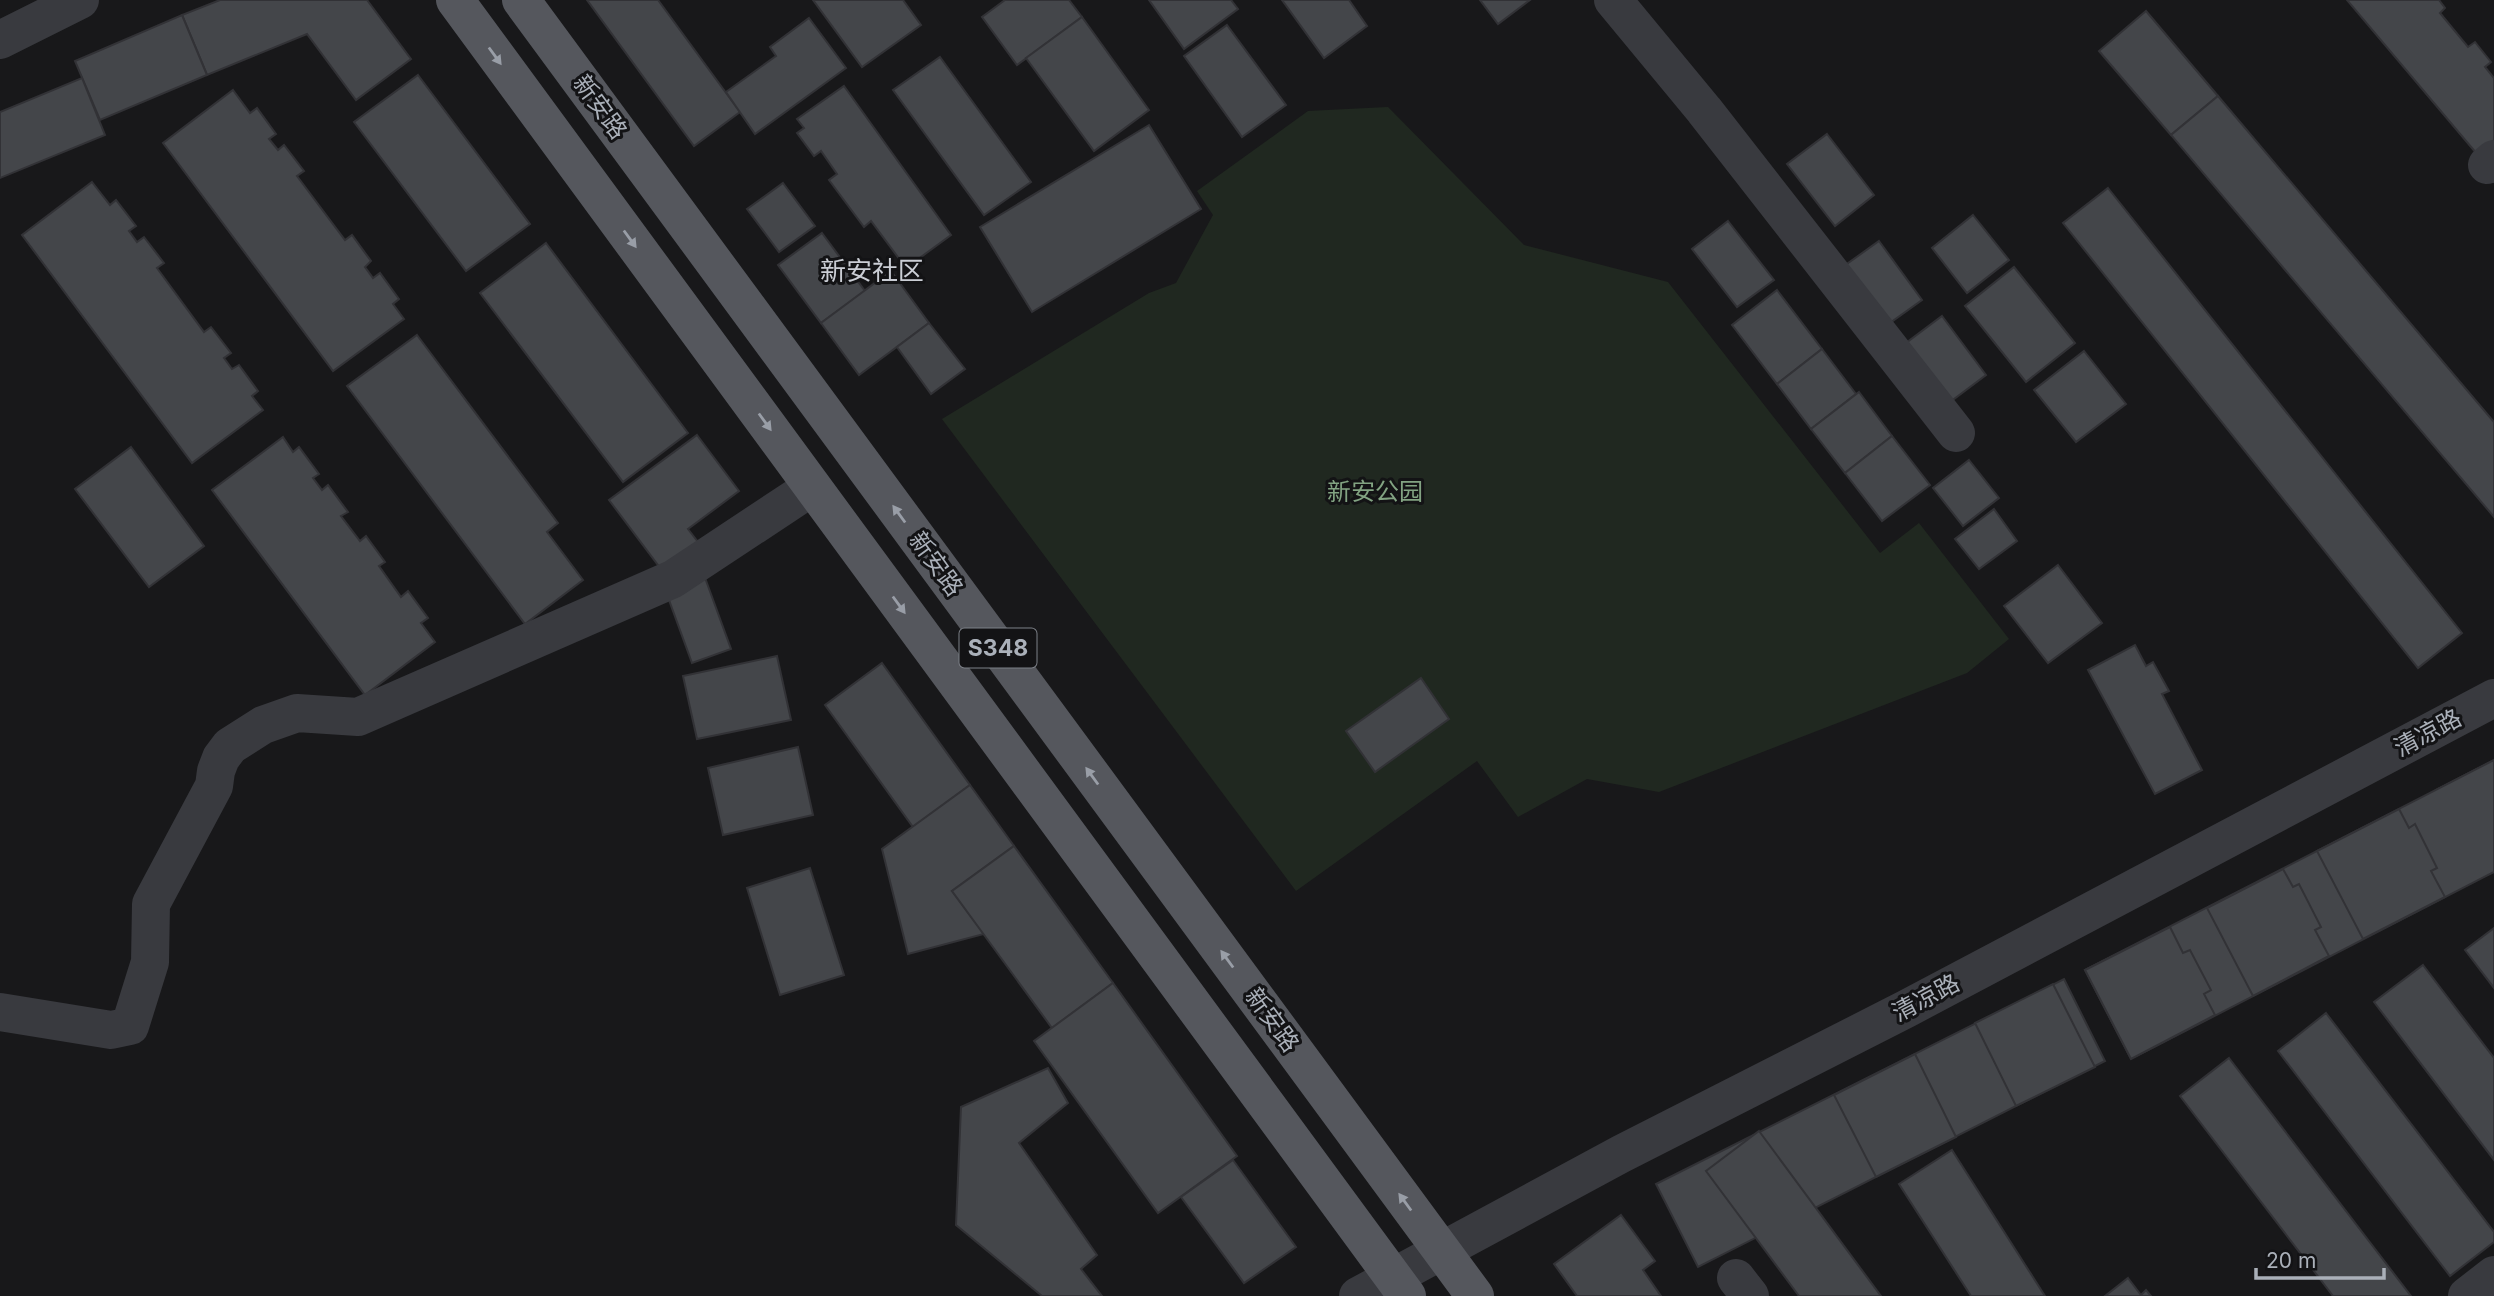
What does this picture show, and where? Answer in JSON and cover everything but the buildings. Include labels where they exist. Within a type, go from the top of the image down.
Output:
[{"type":"main road","name":"S348","points":[[455,0],[1400,1286]]},
{"type":"main road","name":"新安路","points":[[521,0],[1475,1296]]},
{"type":"street","points":[[0,40],[80,0]]},
{"type":"street","points":[[1613,0],[1704,110],[1956,433]]},
{"type":"street","points":[[0,1012],[111,1030],[130,1026],[150,962],[151,904],[214,786],[221,758],[238,740],[263,725],[297,713],[358,717],[622,602],[673,579],[813,487]]},
{"type":"street","name":"清凉路","points":[[1358,1296],[1400,1286],[1441,1250],[1620,1154],[1906,1009],[2494,698]]},
{"type":"street","points":[[2467,1296],[2494,1275]]},
{"type":"green space","name":"新安公园","points":[[1388,107],[1524,245],[1668,282],[1880,553],[1919,523],[2009,639],[1967,673],[1659,792],[1587,779],[1518,817],[1477,761],[1296,891],[942,419],[1149,293],[1176,283],[1213,215],[1197,191],[1308,111]]},
{"type":"district","name":"新安社区","points":[[872,271]]}]
